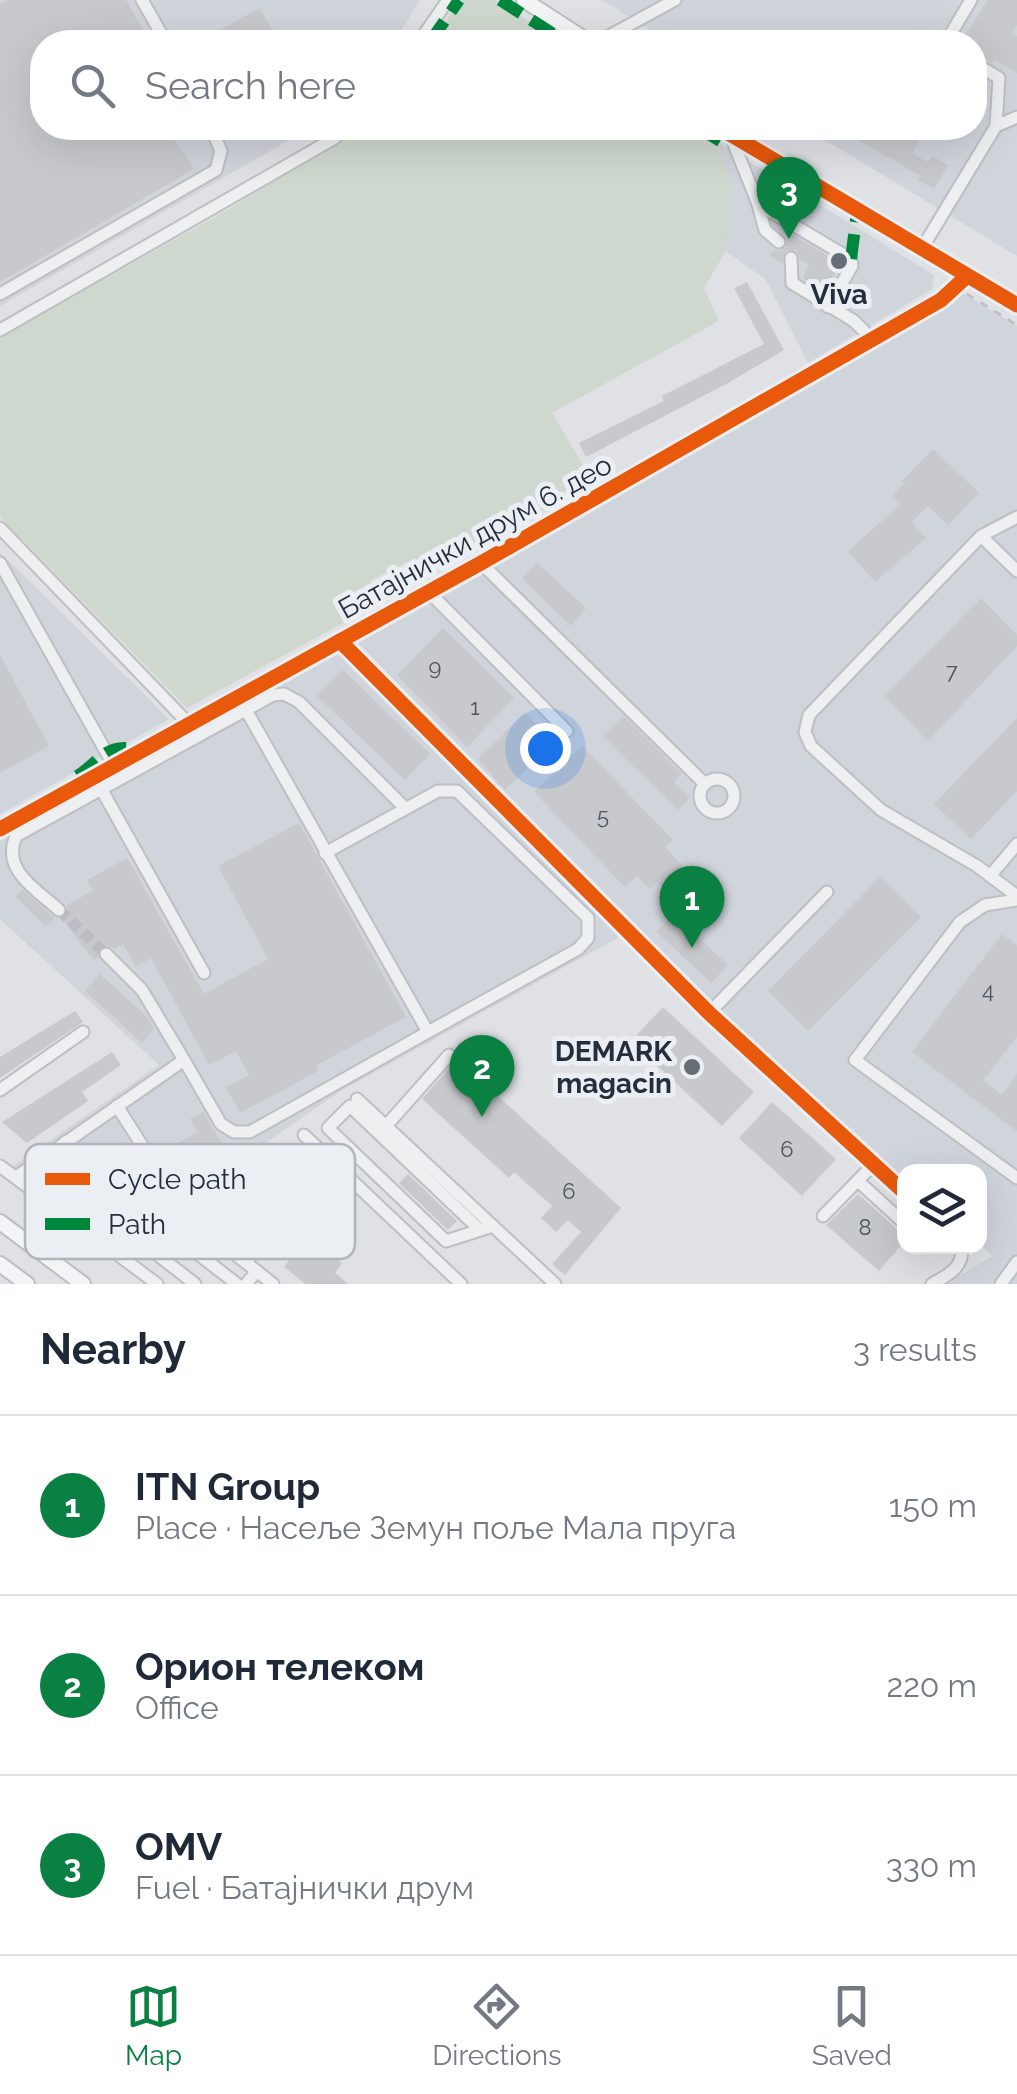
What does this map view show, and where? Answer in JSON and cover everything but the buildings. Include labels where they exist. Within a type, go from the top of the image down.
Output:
[{"type":"main road","points":[[524,0],[570,30]]},
{"type":"main road","points":[[741,140],[921,250],[962,282],[1017,306]]},
{"type":"main road","points":[[0,1222],[25,1241]]},
{"type":"main road","points":[[49,1259],[82,1284]]},
{"type":"main road","points":[[0,1264],[27,1284]]},
{"type":"street","points":[[142,0],[159,30]]},
{"type":"street","points":[[427,30],[448,0]]},
{"type":"street","points":[[620,30],[676,0]]},
{"type":"street","points":[[953,30],[970,0]]},
{"type":"street","points":[[921,250],[996,126],[999,78],[987,71]]},
{"type":"street","points":[[996,126],[1017,116]]},
{"type":"street","points":[[0,294],[216,170],[221,151],[216,140]]},
{"type":"street","points":[[0,330],[330,140]]},
{"type":"street","points":[[733,140],[764,230],[779,242]]},
{"type":"street","points":[[758,204],[851,259],[852,266],[828,307]]},
{"type":"street","points":[[791,258],[792,283],[854,321],[873,340]]},
{"type":"street","name":"Батајнички друм 6. део","points":[[0,828],[481,563],[873,340],[962,282]]},
{"type":"street","points":[[1017,517],[981,536],[808,715],[805,732],[812,746],[881,810],[990,876],[1017,898]]},
{"type":"street","points":[[0,528],[189,724]]},
{"type":"street","points":[[981,536],[1017,571]]},
{"type":"street","points":[[481,563],[705,784]]},
{"type":"street","points":[[0,564],[114,766]]},
{"type":"street","points":[[429,592],[567,731]]},
{"type":"street","points":[[340,641],[709,1014],[897,1185]]},
{"type":"street","points":[[58,910],[14,868],[11,859],[16,836],[272,696],[291,697],[406,808]]},
{"type":"street","points":[[246,710],[428,1032]]},
{"type":"street","points":[[95,776],[204,973]]},
{"type":"street","points":[[106,954],[142,990],[220,1124],[234,1132],[250,1132],[578,949],[588,938],[590,924],[577,904],[456,790],[438,790],[325,853]]},
{"type":"street","points":[[990,876],[1017,844]]},
{"type":"street","points":[[709,1014],[827,892]]},
{"type":"street","points":[[1017,898],[985,905],[960,922],[856,1060],[1017,1178]]},
{"type":"street","points":[[0,1090],[83,1032]]},
{"type":"street","points":[[386,1126],[449,1055]]},
{"type":"street","points":[[62,1144],[184,1060]]},
{"type":"street","points":[[357,1099],[555,1284]]},
{"type":"street","points":[[117,1106],[141,1144]]},
{"type":"street","points":[[345,1144],[328,1128],[350,1106],[480,1230]]},
{"type":"street","points":[[304,1136],[312,1144]]},
{"type":"street","points":[[355,1154],[446,1241],[493,1226]]},
{"type":"street","points":[[823,1216],[874,1164]]},
{"type":"street","points":[[0,1166],[25,1184]]},
{"type":"street","points":[[16,1177],[25,1171]]},
{"type":"street","points":[[858,1181],[897,1216]]},
{"type":"street","points":[[355,1184],[461,1284]]},
{"type":"street","points":[[932,1284],[957,1267],[963,1254]]},
{"type":"street","points":[[124,1259],[157,1284]]},
{"type":"street","points":[[163,1259],[194,1284]]},
{"type":"street","points":[[204,1259],[236,1284]]},
{"type":"street","points":[[242,1259],[273,1284]]},
{"type":"street","points":[[1000,1284],[1017,1262]]},
{"type":"street","points":[[246,1284],[256,1271]]},
{"type":"path","points":[[962,282],[1017,325]]},
{"type":"shaded area","points":[[0,0],[420,0],[401,30],[30,30],[30,140],[289,140],[0,306]]},
{"type":"shaded area","points":[[459,0],[495,0],[543,30],[441,30]]},
{"type":"shaded area","points":[[602,0],[1017,0],[1017,256],[825,140],[987,140],[987,30],[651,30]]},
{"type":"shaded area","points":[[341,140],[714,140],[732,188],[726,251],[704,288],[719,321],[552,413],[593,482],[444,566],[414,559],[371,580],[381,602],[187,708],[0,517],[0,337],[217,216]]},
{"type":"shaded area","points":[[717,142],[934,275],[932,289],[808,363],[766,280],[726,251],[732,188]]},
{"type":"shaded area","points":[[961,292],[1017,326],[1017,1284],[945,1284],[993,1256],[987,1250],[987,1164],[897,1164],[897,1173],[781,1073],[355,640]]},
{"type":"shaded area","points":[[0,552],[169,719],[0,814]]},
{"type":"shaded area","points":[[340,652],[628,932],[339,1092],[264,1144],[45,1144],[159,1065],[0,919],[0,840]]},
{"type":"shaded area","points":[[25,1158],[25,1176],[12,1167]]},
{"type":"tunnel","points":[[59,910],[106,954]]},
{"type":"marked path","points":[[438,30],[459,0]]},
{"type":"marked path","points":[[500,0],[547,30]]},
{"type":"marked path","points":[[718,140],[725,144]]},
{"type":"marked path","points":[[851,259],[857,212]]},
{"type":"marked path","points":[[77,776],[105,754],[126,748]]},
{"type":"cycle path","points":[[740,140],[1017,305]]},
{"type":"cycle path","points":[[0,829],[481,563],[941,300],[966,277]]},
{"type":"cycle path","points":[[340,641],[709,1013],[897,1186]]},
{"type":"place","name":"OMV","points":[[789,239]]},
{"type":"place","name":"Viva","points":[[839,261]]},
{"type":"place","name":"ITN Group","points":[[692,948]]},
{"type":"place","name":"DEMARK magacin","points":[[692,1067]]},
{"type":"place","name":"Орион телеком","points":[[482,1117]]}]
